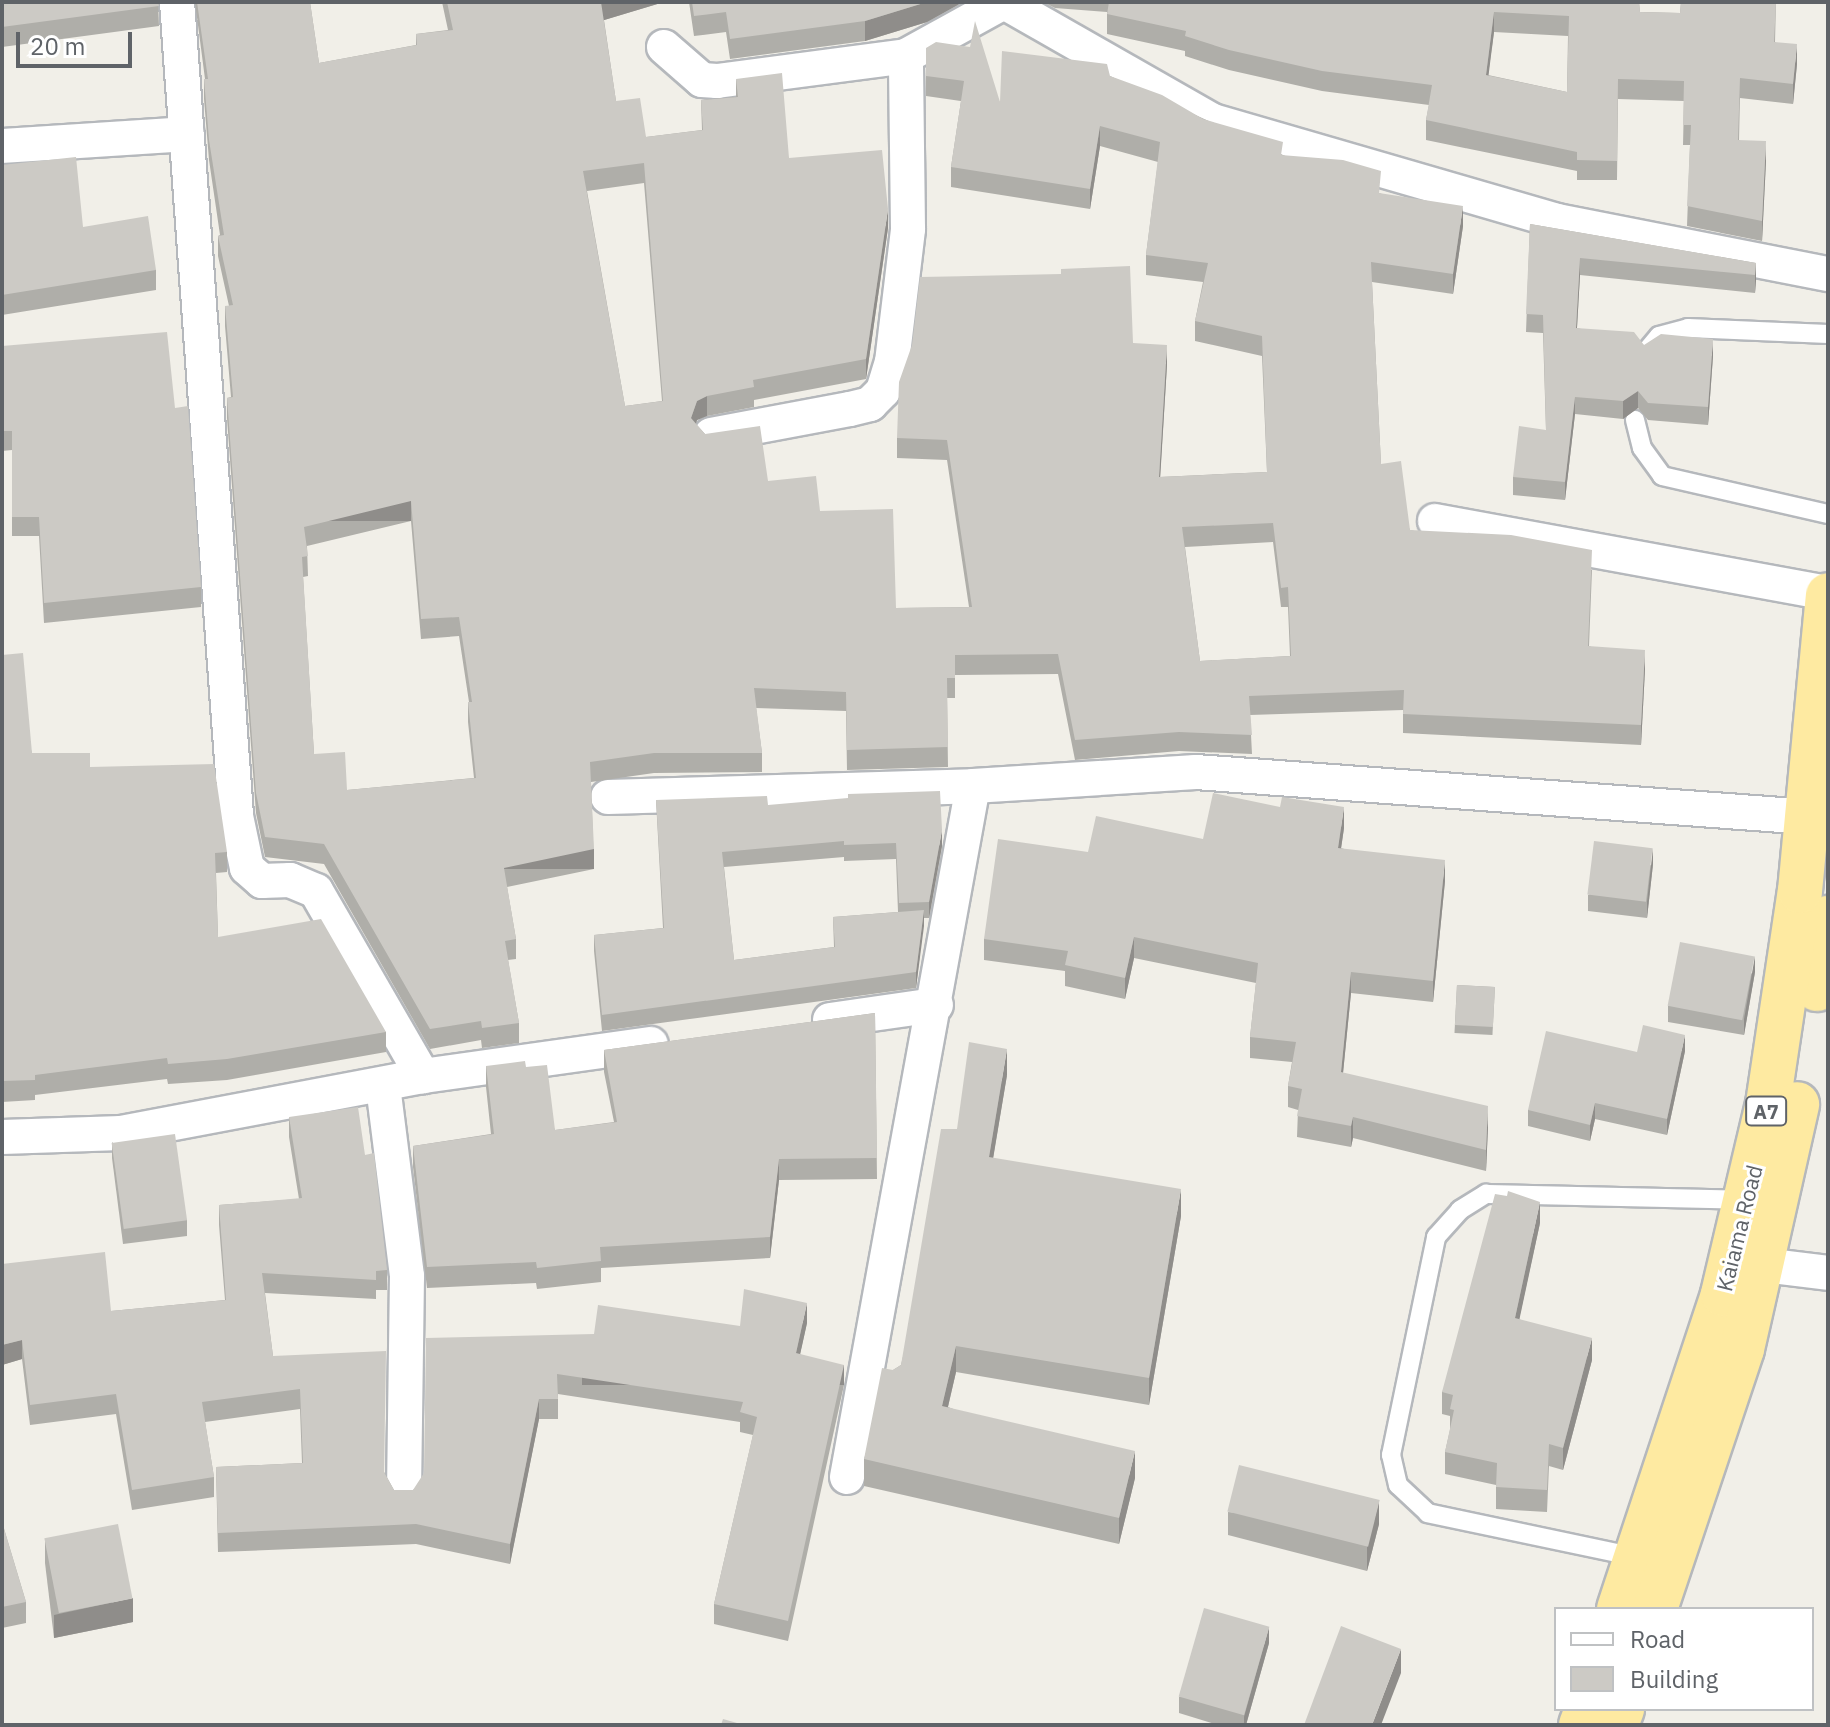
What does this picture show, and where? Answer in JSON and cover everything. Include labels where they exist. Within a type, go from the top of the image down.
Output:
[{"type":"highway","name":"Kaiama Road","points":[[1620,1607],[1692,1397],[1747,1200],[1787,995],[1809,817],[1828,594]]},
{"type":"highway","name":"Kaiama Road","points":[[1656,1607],[1700,1483],[1763,1265],[1787,1161],[1828,918]]},
{"type":"street","points":[[177,2],[236,816],[247,868],[262,881],[290,880],[316,891],[423,1076]]},
{"type":"street","points":[[664,47],[702,80],[717,81],[906,56],[1004,2],[1213,121],[1557,221],[1828,274]]},
{"type":"street","points":[[711,435],[870,404],[883,391],[892,362],[908,229],[906,56]]},
{"type":"street","points":[[2,146],[187,134]]},
{"type":"street","points":[[1435,521],[1828,594]]},
{"type":"street","points":[[608,797],[973,786],[1196,772],[1809,817]]},
{"type":"street","points":[[847,1477],[936,1005],[973,786]]},
{"type":"street","points":[[796,1024],[936,1005]]},
{"type":"street","points":[[2,1137],[121,1133],[383,1086],[423,1076],[687,1039]]},
{"type":"street","points":[[383,1086],[407,1276],[404,1492]]},
{"type":"street","points":[[1763,1265],[1828,1273]]},
{"type":"lane","points":[[1646,351],[1659,336],[1688,328],[1828,334]]},
{"type":"lane","points":[[1635,420],[1642,448],[1662,476],[1828,514]]},
{"type":"lane","points":[[1636,1557],[1428,1513],[1398,1485],[1391,1455],[1436,1237],[1460,1210],[1486,1194],[1747,1200]]},
{"type":"building","points":[[2,2],[158,2],[159,6],[2,27]]},
{"type":"building","points":[[197,2],[310,2],[319,63],[417,45],[416,34],[453,30],[447,2],[601,2],[616,101],[640,98],[646,137],[703,130],[701,100],[738,97],[736,79],[782,73],[789,158],[882,150],[888,209],[866,359],[753,380],[754,387],[707,396],[697,401],[691,418],[705,434],[760,426],[768,481],[816,476],[820,511],[893,509],[896,608],[972,607],[947,440],[897,438],[899,382],[912,345],[920,277],[1061,274],[1061,269],[1130,266],[1133,343],[1167,345],[1159,477],[1267,472],[1262,336],[1195,321],[1208,263],[1146,255],[1160,142],[1100,126],[1090,189],[951,167],[964,81],[926,76],[926,48],[936,42],[970,47],[975,21],[1000,102],[1002,51],[1107,64],[1110,76],[1162,95],[1203,119],[1283,142],[1281,155],[1343,160],[1381,171],[1379,193],[1463,206],[1453,274],[1371,262],[1381,464],[1401,461],[1410,530],[1511,535],[1592,550],[1588,646],[1645,650],[1641,725],[1403,714],[1404,690],[1249,696],[1252,735],[1179,732],[1075,740],[1058,654],[955,655],[955,678],[947,678],[948,747],[847,750],[846,692],[754,688],[762,753],[654,753],[590,762],[594,849],[504,868],[516,939],[505,941],[519,1023],[482,1028],[481,1021],[430,1029],[324,844],[265,837],[256,793],[227,398],[233,397],[225,306],[233,305],[218,236],[224,235],[209,140],[204,79],[208,79]],"holes":[[[644,163],[663,401],[625,406],[583,171]],[[411,501],[421,619],[459,617],[472,702],[468,702],[476,778],[347,790],[345,752],[314,754],[302,557],[308,556],[304,527]],[[1273,523],[1281,588],[1288,587],[1291,656],[1200,661],[1182,527]]]},
{"type":"building","points":[[692,2],[927,2],[865,21],[730,39],[726,12],[694,16]]},
{"type":"building","points":[[1109,2],[1639,2],[1640,12],[1680,13],[1681,2],[1776,2],[1774,42],[1797,44],[1793,84],[1740,78],[1738,140],[1766,141],[1762,221],[1687,206],[1691,125],[1683,125],[1684,81],[1618,79],[1617,161],[1577,160],[1577,152],[1426,120],[1432,85],[1322,71],[1229,50],[1185,36],[1186,31],[1107,14]],"holes":[[[1494,12],[1569,16],[1567,92],[1486,75]]]},
{"type":"building","points":[[76,157],[83,227],[148,216],[156,270],[2,295],[2,165]]},
{"type":"building","points":[[1530,224],[1756,263],[1755,275],[1580,258],[1576,328],[1634,332],[1644,345],[1661,334],[1713,339],[1708,407],[1648,403],[1638,391],[1623,401],[1575,397],[1565,482],[1513,477],[1519,426],[1546,430],[1543,315],[1526,314]]},
{"type":"building","points":[[167,332],[175,408],[188,406],[201,587],[44,603],[39,517],[12,517],[12,431],[2,431],[2,346]]},
{"type":"building","points":[[23,653],[32,753],[90,753],[90,767],[214,764],[227,852],[215,853],[218,937],[321,919],[386,1032],[227,1059],[168,1064],[167,1058],[35,1075],[35,1080],[2,1081],[2,655]]},
{"type":"building","points":[[940,791],[942,830],[929,902],[899,903],[896,843],[844,845],[844,841],[722,852],[734,960],[835,947],[833,917],[924,910],[916,972],[602,1015],[594,935],[664,928],[656,800],[767,796],[768,805],[848,798],[848,794]]},
{"type":"building","points":[[1213,793],[1280,807],[1282,797],[1344,807],[1338,848],[1445,860],[1433,981],[1351,972],[1341,1072],[1488,1106],[1486,1150],[1353,1117],[1351,1126],[1297,1116],[1302,1089],[1288,1086],[1296,1042],[1250,1037],[1258,963],[1134,937],[1125,978],[1065,965],[1068,951],[984,939],[998,839],[1088,852],[1096,816],[1203,839]]},
{"type":"building","points":[[1594,841],[1653,848],[1646,902],[1587,895]]},
{"type":"building","points":[[1680,942],[1755,957],[1742,1020],[1668,1006]]},
{"type":"building","points":[[1457,985],[1495,987],[1493,1027],[1455,1025]]},
{"type":"building","points":[[875,1013],[877,1158],[779,1159],[770,1237],[600,1247],[601,1261],[537,1268],[536,1262],[427,1267],[413,1146],[494,1134],[486,1066],[525,1061],[526,1067],[547,1065],[555,1130],[617,1122],[604,1050]]},
{"type":"building","points":[[1643,1025],[1685,1035],[1667,1119],[1595,1103],[1590,1125],[1528,1110],[1546,1031],[1637,1052]]},
{"type":"building","points":[[969,1042],[1007,1049],[989,1157],[1181,1189],[1149,1378],[956,1346],[942,1406],[1135,1451],[1119,1518],[864,1459],[882,1368],[893,1370],[901,1365],[941,1129],[957,1129]]},
{"type":"building","points":[[358,1107],[365,1155],[374,1153],[387,1270],[376,1271],[376,1280],[262,1273],[273,1356],[386,1351],[384,1472],[394,1490],[413,1490],[424,1473],[426,1338],[594,1334],[598,1305],[740,1326],[744,1289],[807,1303],[796,1353],[844,1365],[788,1621],[714,1604],[757,1417],[740,1412],[743,1402],[557,1374],[558,1399],[539,1399],[510,1544],[416,1524],[218,1533],[216,1467],[303,1463],[300,1389],[202,1402],[214,1477],[132,1490],[116,1394],[30,1405],[22,1340],[2,1345],[2,1264],[105,1252],[111,1311],[226,1300],[219,1205],[302,1198],[289,1117]]},
{"type":"building","points":[[175,1134],[187,1220],[124,1229],[112,1143]]},
{"type":"building","points":[[1508,1191],[1540,1202],[1515,1318],[1592,1338],[1563,1448],[1549,1444],[1547,1490],[1496,1487],[1497,1463],[1445,1452],[1454,1410],[1450,1409],[1453,1395],[1442,1392],[1495,1194],[1507,1196]]},
{"type":"building","points":[[1239,1465],[1380,1500],[1368,1547],[1227,1512]]},
{"type":"building","points":[[2,1522],[26,1602],[2,1607]]},
{"type":"building","points":[[118,1524],[133,1599],[59,1613],[44,1538]]},
{"type":"building","points":[[1204,1608],[1269,1627],[1244,1715],[1179,1696]]},
{"type":"building","points":[[1341,1626],[1401,1649],[1372,1725],[1304,1725]]},
{"type":"building","points":[[723,1719],[744,1725],[721,1725]]}]
